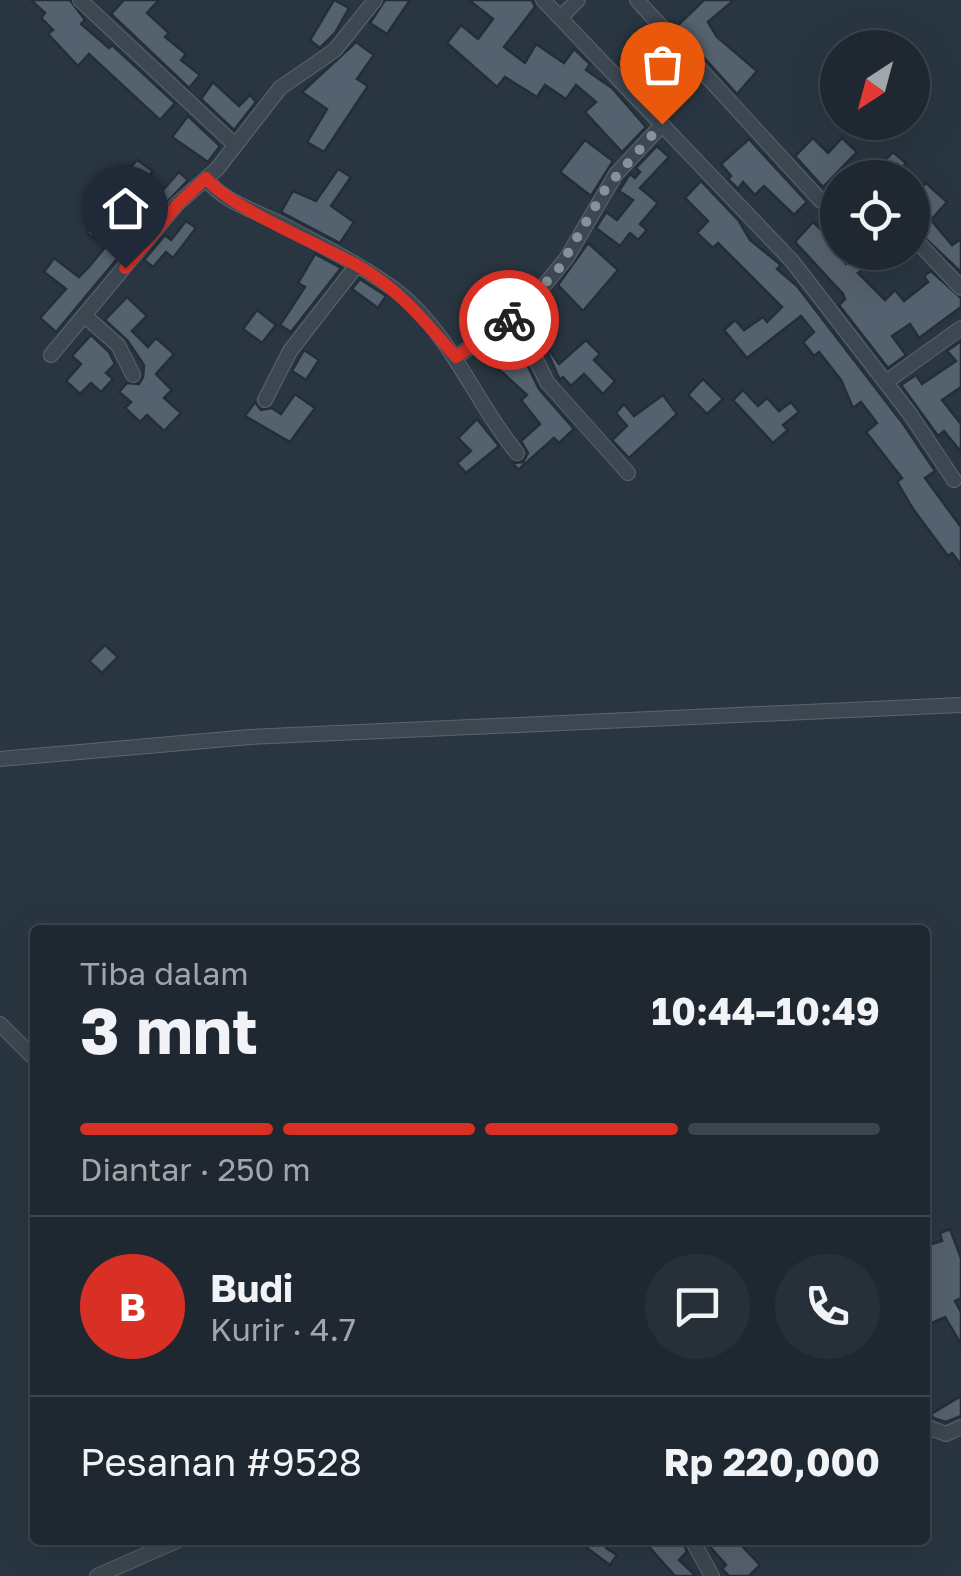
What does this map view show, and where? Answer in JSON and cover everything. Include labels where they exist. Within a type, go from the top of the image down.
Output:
[{"type":"street","points":[[80,0],[234,144]]},
{"type":"street","points":[[51,355],[280,88],[329,56],[376,0]]},
{"type":"street","points":[[543,0],[781,248],[886,382],[954,480]]},
{"type":"street","points":[[562,16],[578,0]]},
{"type":"street","points":[[637,0],[820,200]]},
{"type":"street","points":[[456,357],[515,316],[566,260],[616,174],[662,124]]},
{"type":"street","points":[[206,178],[233,202],[357,265],[408,300],[456,357],[486,416],[517,453]]},
{"type":"street","points":[[930,255],[961,288]]},
{"type":"street","points":[[265,400],[290,352],[357,265]]},
{"type":"street","points":[[85,316],[118,344],[133,375]]},
{"type":"street","points":[[515,316],[540,373],[628,473]]},
{"type":"street","points":[[886,382],[961,328]]},
{"type":"street","points":[[0,759],[250,737],[961,705]]},
{"type":"street","points":[[0,1024],[30,1053]]},
{"type":"street","points":[[930,1428],[946,1434],[961,1427]]},
{"type":"street","points":[[96,1576],[167,1545]]},
{"type":"street","points":[[695,1545],[712,1576]]},
{"type":"building","points":[[31,0],[70,0],[85,20],[81,24],[109,48],[112,45],[175,103],[160,120],[89,54],[78,66],[48,34],[53,30],[41,18],[45,13]]},
{"type":"building","points":[[124,0],[159,0],[147,13],[169,33],[165,37],[186,54],[181,60],[200,75],[189,88],[111,14]]},
{"type":"building","points":[[334,0],[349,8],[335,33],[320,48],[310,40]]},
{"type":"building","points":[[385,0],[410,0],[387,34],[370,23]]},
{"type":"building","points":[[469,0],[532,0],[535,7],[504,47],[525,63],[536,44],[564,63],[574,49],[590,64],[586,70],[612,88],[646,127],[622,152],[585,112],[596,102],[576,85],[566,99],[545,85],[537,97],[505,77],[497,87],[447,43],[461,25],[478,39],[493,19]]},
{"type":"building","points":[[704,0],[734,0],[708,22],[717,37],[757,71],[737,94],[676,27]]},
{"type":"building","points":[[648,33],[668,50],[656,61],[677,81],[657,104],[617,62]]},
{"type":"building","points":[[356,42],[374,55],[357,79],[368,86],[324,152],[307,142],[327,109],[302,92]]},
{"type":"building","points":[[213,82],[239,106],[250,95],[256,102],[234,130],[201,99]]},
{"type":"building","points":[[188,116],[220,146],[208,162],[172,137]]},
{"type":"building","points":[[813,138],[828,153],[840,140],[857,152],[849,160],[820,160],[820,184],[795,156]]},
{"type":"building","points":[[749,139],[807,202],[794,215],[764,186],[755,195],[743,182],[738,189],[728,179],[731,176],[721,164]]},
{"type":"building","points":[[585,140],[613,161],[591,196],[560,172]]},
{"type":"building","points":[[657,146],[669,157],[640,188],[658,203],[640,224],[647,230],[638,240],[630,233],[620,246],[596,228],[606,212],[617,220],[633,200],[619,191],[630,174],[635,178],[640,172],[636,168]]},
{"type":"building","points":[[893,152],[902,160],[885,160]]},
{"type":"building","points":[[137,160],[153,171],[146,179],[162,191],[179,172],[188,180],[151,219],[113,187]]},
{"type":"building","points":[[338,169],[351,177],[331,206],[354,222],[340,243],[281,212],[293,191],[316,201]]},
{"type":"building","points":[[701,181],[739,221],[750,240],[781,265],[777,269],[797,286],[904,425],[935,471],[925,478],[961,527],[961,565],[952,553],[948,556],[913,509],[897,482],[902,478],[866,432],[877,423],[861,402],[853,408],[841,380],[819,352],[814,356],[803,342],[814,332],[801,316],[747,358],[724,330],[735,320],[744,330],[763,317],[767,322],[782,307],[718,243],[713,248],[697,233],[708,221],[685,198]]},
{"type":"building","points":[[930,187],[947,202],[931,220],[952,245],[961,239],[961,272],[930,243]]},
{"type":"building","points":[[98,216],[114,227],[110,233],[127,247],[56,332],[40,318],[66,289],[44,272],[54,258],[79,277],[88,268],[106,246],[87,233]]},
{"type":"building","points":[[186,221],[196,228],[173,258],[166,252],[153,267],[144,260],[165,235],[171,240]]},
{"type":"building","points":[[813,222],[820,229],[820,269],[795,242]]},
{"type":"building","points":[[588,243],[618,270],[583,311],[558,285]]},
{"type":"building","points":[[315,254],[341,268],[291,332],[280,325],[305,287],[298,283]]},
{"type":"building","points":[[821,270],[862,270],[858,273],[885,300],[895,290],[904,301],[928,282],[924,276],[931,271],[961,298],[961,307],[919,338],[910,324],[892,336],[906,355],[888,368],[839,305],[845,299]]},
{"type":"building","points":[[360,279],[386,296],[378,308],[352,289]]},
{"type":"building","points":[[127,297],[147,316],[132,331],[148,347],[156,338],[174,354],[156,374],[172,390],[164,398],[181,413],[164,431],[147,415],[140,422],[125,408],[131,402],[119,392],[127,383],[139,384],[143,377],[144,365],[127,340],[105,320]]},
{"type":"building","points":[[545,301],[556,311],[536,330],[528,318]]},
{"type":"building","points":[[257,310],[276,325],[262,343],[243,329]]},
{"type":"building","points":[[91,335],[109,352],[115,364],[106,373],[113,379],[101,392],[91,383],[80,394],[66,381],[81,364],[72,356]]},
{"type":"building","points":[[500,339],[518,357],[522,354],[539,389],[574,429],[559,443],[554,438],[518,470],[513,463],[523,462],[528,453],[521,441],[540,424],[521,400],[527,395],[481,353]]},
{"type":"building","points":[[542,340],[559,364],[586,340],[600,354],[594,360],[615,381],[603,394],[584,374],[571,386],[563,377],[560,380]]},
{"type":"building","points":[[961,341],[961,387],[942,400],[961,424],[961,452],[944,431],[938,436],[901,385],[916,375],[922,384],[956,361],[947,351]]},
{"type":"building","points":[[304,350],[319,360],[306,380],[292,371]]},
{"type":"building","points":[[703,379],[723,399],[707,414],[688,395]]},
{"type":"building","points":[[743,390],[758,406],[767,398],[779,411],[791,402],[799,412],[783,425],[788,430],[773,443],[733,400]]},
{"type":"building","points":[[295,394],[315,408],[290,442],[245,416],[255,402],[261,410],[272,408],[281,414]]},
{"type":"building","points":[[663,395],[677,414],[629,458],[612,440],[627,426],[616,413],[624,404],[634,416]]},
{"type":"building","points":[[477,419],[499,446],[466,473],[457,463],[471,451],[458,438]]},
{"type":"building","points":[[105,645],[118,657],[102,673],[89,661]]},
{"type":"building","points":[[950,1229],[961,1258],[961,1298],[955,1301],[961,1312],[961,1344],[945,1317],[930,1324],[930,1245],[942,1241],[940,1233]]},
{"type":"building","points":[[961,1396],[961,1416],[946,1422],[933,1418],[931,1414]]},
{"type":"building","points":[[608,1545],[606,1548],[617,1555],[610,1565],[587,1548]]},
{"type":"building","points":[[647,1545],[684,1545],[687,1552],[679,1560],[696,1576],[675,1576]]},
{"type":"building","points":[[708,1545],[743,1545],[760,1565],[749,1576],[729,1576],[722,1569],[726,1565]]},
{"type":"way so far","points":[[509,320],[526,307],[558,270],[606,188],[662,124]]},
{"type":"route","points":[[125,268],[192,188],[206,178],[233,202],[357,265],[397,292],[456,357],[509,320]]}]
